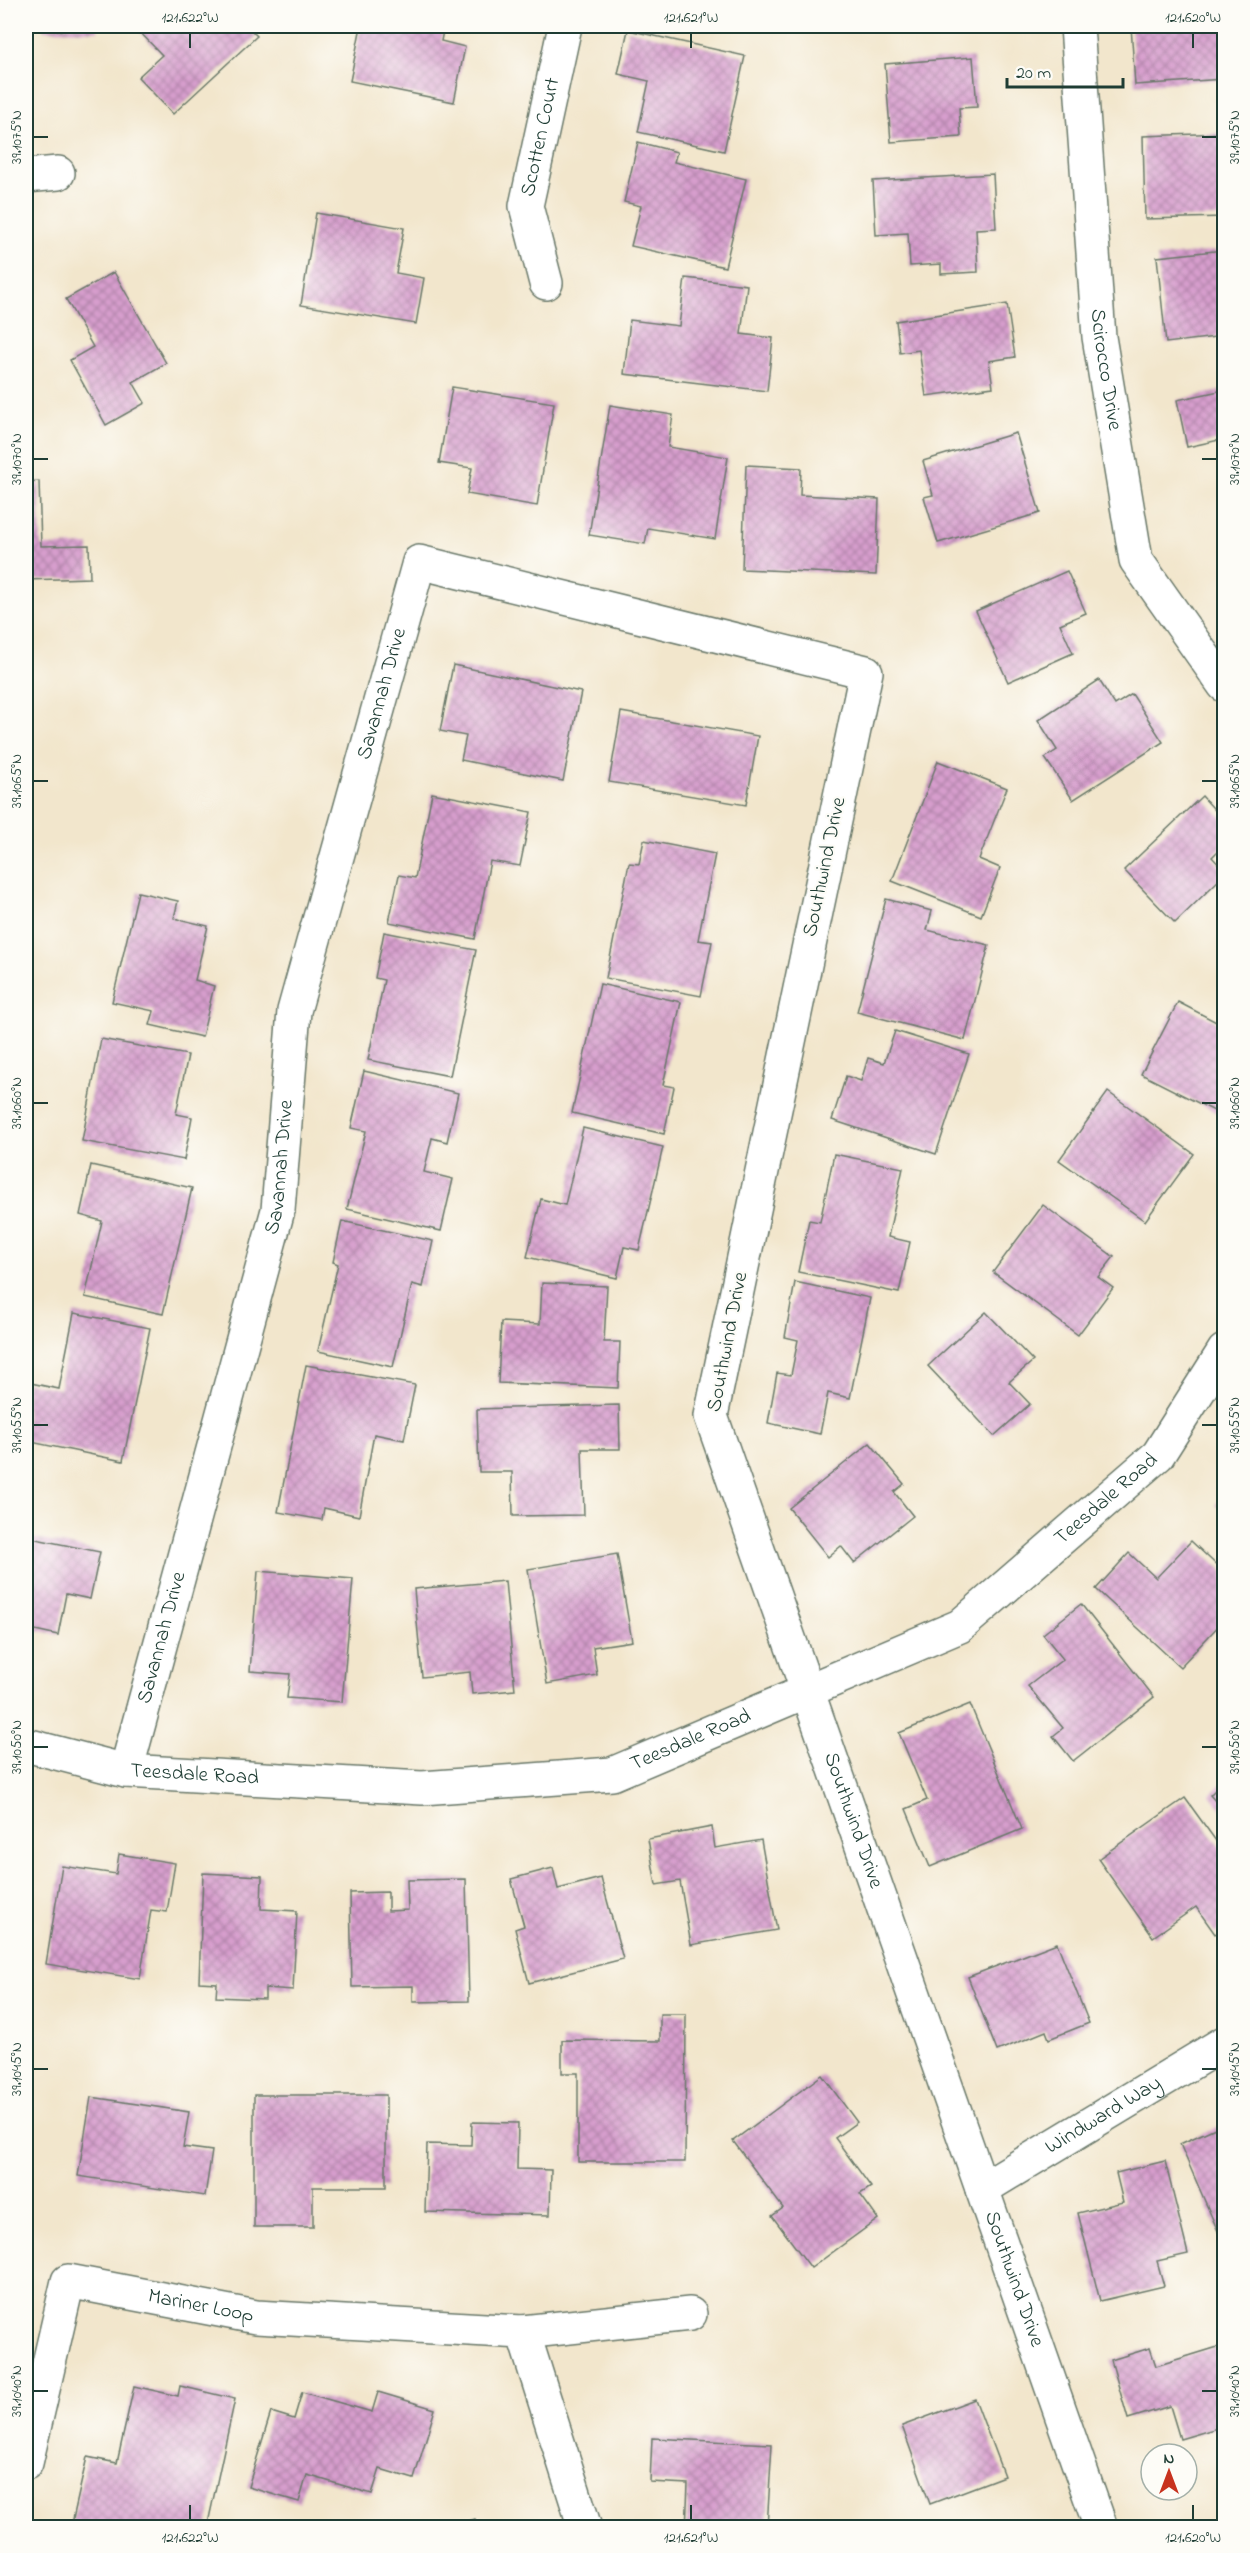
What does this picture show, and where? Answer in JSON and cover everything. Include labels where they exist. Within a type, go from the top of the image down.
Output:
[{"type":"street","name":"Scotten Court","points":[[546,283],[526,206],[565,26]]},
{"type":"street","name":"Scirocco Drive","points":[[1077,26],[1099,337],[1136,560],[1224,686]]},
{"type":"street","points":[[26,176],[58,173]]},
{"type":"street","name":"Southwind Drive","points":[[419,562],[866,672],[711,1416],[1101,2528]]},
{"type":"street","name":"Savannah Drive","points":[[126,1771],[278,1210],[294,1011],[419,562]]},
{"type":"street","name":"Teesdale Road","points":[[26,1745],[126,1771],[422,1788],[612,1774],[960,1626],[1158,1455],[1224,1352]]},
{"type":"street","name":"Windward Way","points":[[982,2189],[1224,2043]]},
{"type":"street","name":"Mariner Loop","points":[[26,2463],[68,2281],[256,2317],[523,2332],[690,2314]]},
{"type":"street","points":[[523,2332],[585,2528]]},
{"type":"building","points":[[43,26],[98,26],[98,31],[43,30]]},
{"type":"building","points":[[134,26],[247,26],[257,36],[173,114],[138,77],[162,55]]},
{"type":"building","points":[[361,26],[444,26],[441,41],[465,47],[454,102],[350,81]]},
{"type":"building","points":[[729,26],[744,26],[743,30]]},
{"type":"building","points":[[1131,26],[1224,26],[1224,79],[1135,85]]},
{"type":"building","points":[[628,30],[745,56],[724,151],[638,132],[649,81],[618,74]]},
{"type":"building","points":[[973,57],[977,107],[959,108],[961,137],[891,142],[885,64]]},
{"type":"building","points":[[1224,133],[1224,217],[1145,219],[1143,136]]},
{"type":"building","points":[[638,142],[677,152],[674,162],[746,179],[725,267],[631,246],[641,206],[624,202]]},
{"type":"building","points":[[993,174],[996,228],[976,229],[978,272],[941,274],[941,264],[910,266],[908,233],[876,235],[873,181]]},
{"type":"building","points":[[316,213],[404,228],[396,273],[424,278],[416,324],[301,305]]},
{"type":"building","points":[[1224,250],[1224,336],[1166,343],[1157,257]]},
{"type":"building","points":[[114,272],[166,363],[133,382],[145,403],[106,425],[70,360],[93,347],[66,299]]},
{"type":"building","points":[[685,278],[747,285],[741,334],[773,338],[767,391],[624,374],[630,320],[679,326]]},
{"type":"building","points":[[1007,304],[1015,357],[989,361],[993,387],[926,396],[919,350],[900,353],[896,321]]},
{"type":"building","points":[[452,387],[554,403],[537,506],[467,494],[472,468],[439,463]]},
{"type":"building","points":[[1224,390],[1224,439],[1187,447],[1177,400]]},
{"type":"building","points":[[610,405],[673,415],[668,447],[728,457],[715,539],[648,528],[645,544],[589,535]]},
{"type":"building","points":[[1016,433],[1040,513],[938,543],[924,497],[933,495],[923,461]]},
{"type":"building","points":[[746,465],[801,468],[800,495],[879,499],[876,575],[742,569]]},
{"type":"building","points":[[39,481],[41,546],[89,545],[90,578],[26,580],[26,482]]},
{"type":"building","points":[[1067,571],[1086,613],[1060,624],[1073,653],[1008,682],[976,611]]},
{"type":"building","points":[[453,665],[581,692],[563,781],[461,760],[466,736],[440,731]]},
{"type":"building","points":[[1099,680],[1115,705],[1132,694],[1163,742],[1073,800],[1045,758],[1057,750],[1038,720]]},
{"type":"building","points":[[621,712],[758,736],[746,805],[609,782]]},
{"type":"building","points":[[938,761],[1007,788],[979,859],[1000,868],[981,916],[892,881]]},
{"type":"building","points":[[432,793],[531,812],[520,866],[490,861],[475,939],[389,922],[399,875],[415,878]]},
{"type":"building","points":[[1202,796],[1224,820],[1224,845],[1212,857],[1224,870],[1224,875],[1175,923],[1124,870]]},
{"type":"building","points":[[644,840],[715,854],[698,940],[712,942],[701,996],[606,978],[629,863],[639,864]]},
{"type":"building","points":[[138,892],[178,901],[174,918],[208,926],[195,980],[214,986],[202,1037],[150,1025],[154,1011],[112,1002]]},
{"type":"building","points":[[886,899],[932,911],[927,930],[989,945],[965,1040],[857,1012]]},
{"type":"building","points":[[384,932],[476,950],[450,1076],[368,1060],[384,980],[375,978]]},
{"type":"building","points":[[600,984],[681,1002],[663,1085],[674,1087],[664,1134],[572,1113]]},
{"type":"building","points":[[1178,1002],[1224,1026],[1224,1116],[1141,1074]]},
{"type":"building","points":[[895,1031],[969,1054],[936,1154],[832,1120],[846,1076],[861,1081],[868,1058],[884,1063]]},
{"type":"building","points":[[101,1039],[188,1055],[176,1114],[192,1117],[184,1160],[82,1141]]},
{"type":"building","points":[[364,1071],[458,1093],[447,1142],[432,1138],[424,1172],[453,1179],[441,1231],[347,1209],[366,1131],[351,1128]]},
{"type":"building","points":[[1108,1092],[1194,1154],[1145,1221],[1059,1160]]},
{"type":"building","points":[[583,1128],[663,1147],[639,1250],[624,1247],[617,1278],[527,1257],[541,1199],[565,1205]]},
{"type":"building","points":[[834,1154],[903,1168],[888,1237],[910,1242],[899,1293],[798,1272],[809,1220],[820,1222]]},
{"type":"building","points":[[91,1165],[192,1188],[163,1314],[85,1297],[102,1221],[80,1215]]},
{"type":"building","points":[[1043,1205],[1114,1257],[1098,1277],[1113,1288],[1078,1335],[993,1272]]},
{"type":"building","points":[[342,1221],[433,1241],[423,1287],[412,1284],[393,1367],[318,1351],[338,1264],[333,1262]]},
{"type":"building","points":[[795,1282],[870,1298],[850,1398],[828,1393],[820,1434],[768,1423],[777,1373],[791,1375],[798,1340],[785,1337]]},
{"type":"building","points":[[542,1283],[607,1286],[604,1342],[620,1342],[618,1388],[498,1383],[501,1322],[540,1324]]},
{"type":"building","points":[[986,1312],[1033,1361],[1009,1382],[1030,1404],[994,1436],[928,1366]]},
{"type":"building","points":[[74,1313],[150,1328],[123,1461],[26,1441],[26,1382],[59,1389]]},
{"type":"building","points":[[306,1365],[415,1385],[404,1440],[374,1434],[359,1516],[324,1508],[322,1520],[278,1512]]},
{"type":"building","points":[[619,1405],[620,1449],[582,1449],[584,1515],[513,1516],[512,1472],[479,1472],[477,1409]]},
{"type":"building","points":[[870,1443],[904,1484],[894,1492],[913,1516],[854,1563],[841,1546],[828,1557],[789,1508]]},
{"type":"building","points":[[1224,1491],[1224,1511],[1216,1505]]},
{"type":"building","points":[[26,1537],[100,1552],[90,1599],[66,1594],[58,1635],[26,1628]]},
{"type":"building","points":[[1191,1541],[1224,1572],[1224,1620],[1180,1667],[1096,1589],[1129,1553],[1156,1578]]},
{"type":"building","points":[[617,1554],[632,1641],[593,1647],[597,1675],[547,1684],[528,1569]]},
{"type":"building","points":[[258,1571],[353,1579],[342,1702],[287,1698],[290,1674],[250,1671]]},
{"type":"building","points":[[505,1581],[515,1690],[472,1694],[470,1672],[422,1677],[414,1589]]},
{"type":"building","points":[[1081,1604],[1154,1697],[1073,1761],[1053,1736],[1063,1728],[1028,1686],[1063,1659],[1043,1634]]},
{"type":"building","points":[[970,1704],[1022,1829],[930,1867],[906,1809],[927,1800],[899,1733]]},
{"type":"building","points":[[1224,1781],[1224,1811],[1210,1795]]},
{"type":"building","points":[[1185,1798],[1224,1852],[1224,1928],[1215,1934],[1196,1907],[1153,1937],[1098,1859]]},
{"type":"building","points":[[712,1827],[715,1848],[761,1840],[777,1930],[691,1945],[680,1881],[656,1885],[648,1839]]},
{"type":"building","points":[[119,1854],[175,1863],[167,1912],[151,1910],[140,1979],[46,1964],[62,1866],[116,1874]]},
{"type":"building","points":[[553,1868],[558,1889],[601,1878],[623,1959],[529,1983],[515,1929],[524,1926],[511,1879]]},
{"type":"building","points":[[203,1873],[262,1876],[261,1909],[297,1911],[293,1990],[265,1988],[265,1999],[216,1997],[217,1983],[199,1982]]},
{"type":"building","points":[[466,1879],[469,2001],[413,2002],[413,1986],[352,1987],[350,1893],[388,1892],[388,1911],[408,1910],[407,1880]]},
{"type":"building","points":[[1057,1943],[1089,2023],[1049,2039],[1046,2031],[997,2051],[968,1977]]},
{"type":"building","points":[[660,2014],[686,2014],[685,2162],[578,2162],[578,2073],[562,2073],[562,2040],[660,2041]]},
{"type":"building","points":[[822,2075],[857,2122],[835,2138],[871,2187],[860,2194],[878,2219],[811,2268],[772,2216],[783,2208],[733,2141]]},
{"type":"building","points":[[254,2095],[386,2095],[386,2187],[313,2187],[313,2227],[254,2227]]},
{"type":"building","points":[[91,2097],[189,2112],[183,2147],[212,2151],[205,2196],[78,2176]]},
{"type":"building","points":[[472,2122],[518,2123],[517,2169],[551,2170],[550,2215],[425,2212],[427,2144],[471,2145]]},
{"type":"building","points":[[1224,2124],[1224,2245],[1180,2144]]},
{"type":"building","points":[[1165,2161],[1188,2254],[1157,2261],[1164,2286],[1100,2301],[1078,2213],[1123,2202],[1116,2173]]},
{"type":"building","points":[[1221,2346],[1224,2358],[1224,2426],[1180,2439],[1170,2406],[1128,2419],[1111,2360],[1150,2348],[1156,2366]]},
{"type":"building","points":[[134,2386],[178,2396],[180,2386],[235,2399],[207,2528],[71,2528],[87,2457],[117,2463]]},
{"type":"building","points":[[302,2392],[372,2412],[378,2392],[435,2409],[414,2479],[380,2469],[372,2494],[307,2475],[299,2502],[248,2487],[271,2412],[294,2419]]},
{"type":"building","points":[[975,2399],[1004,2476],[930,2504],[902,2426]]},
{"type":"building","points":[[652,2438],[772,2444],[767,2528],[686,2528],[688,2484],[650,2482]]},
{"type":"building","points":[[475,2519],[478,2528],[450,2528],[450,2527]]}]
